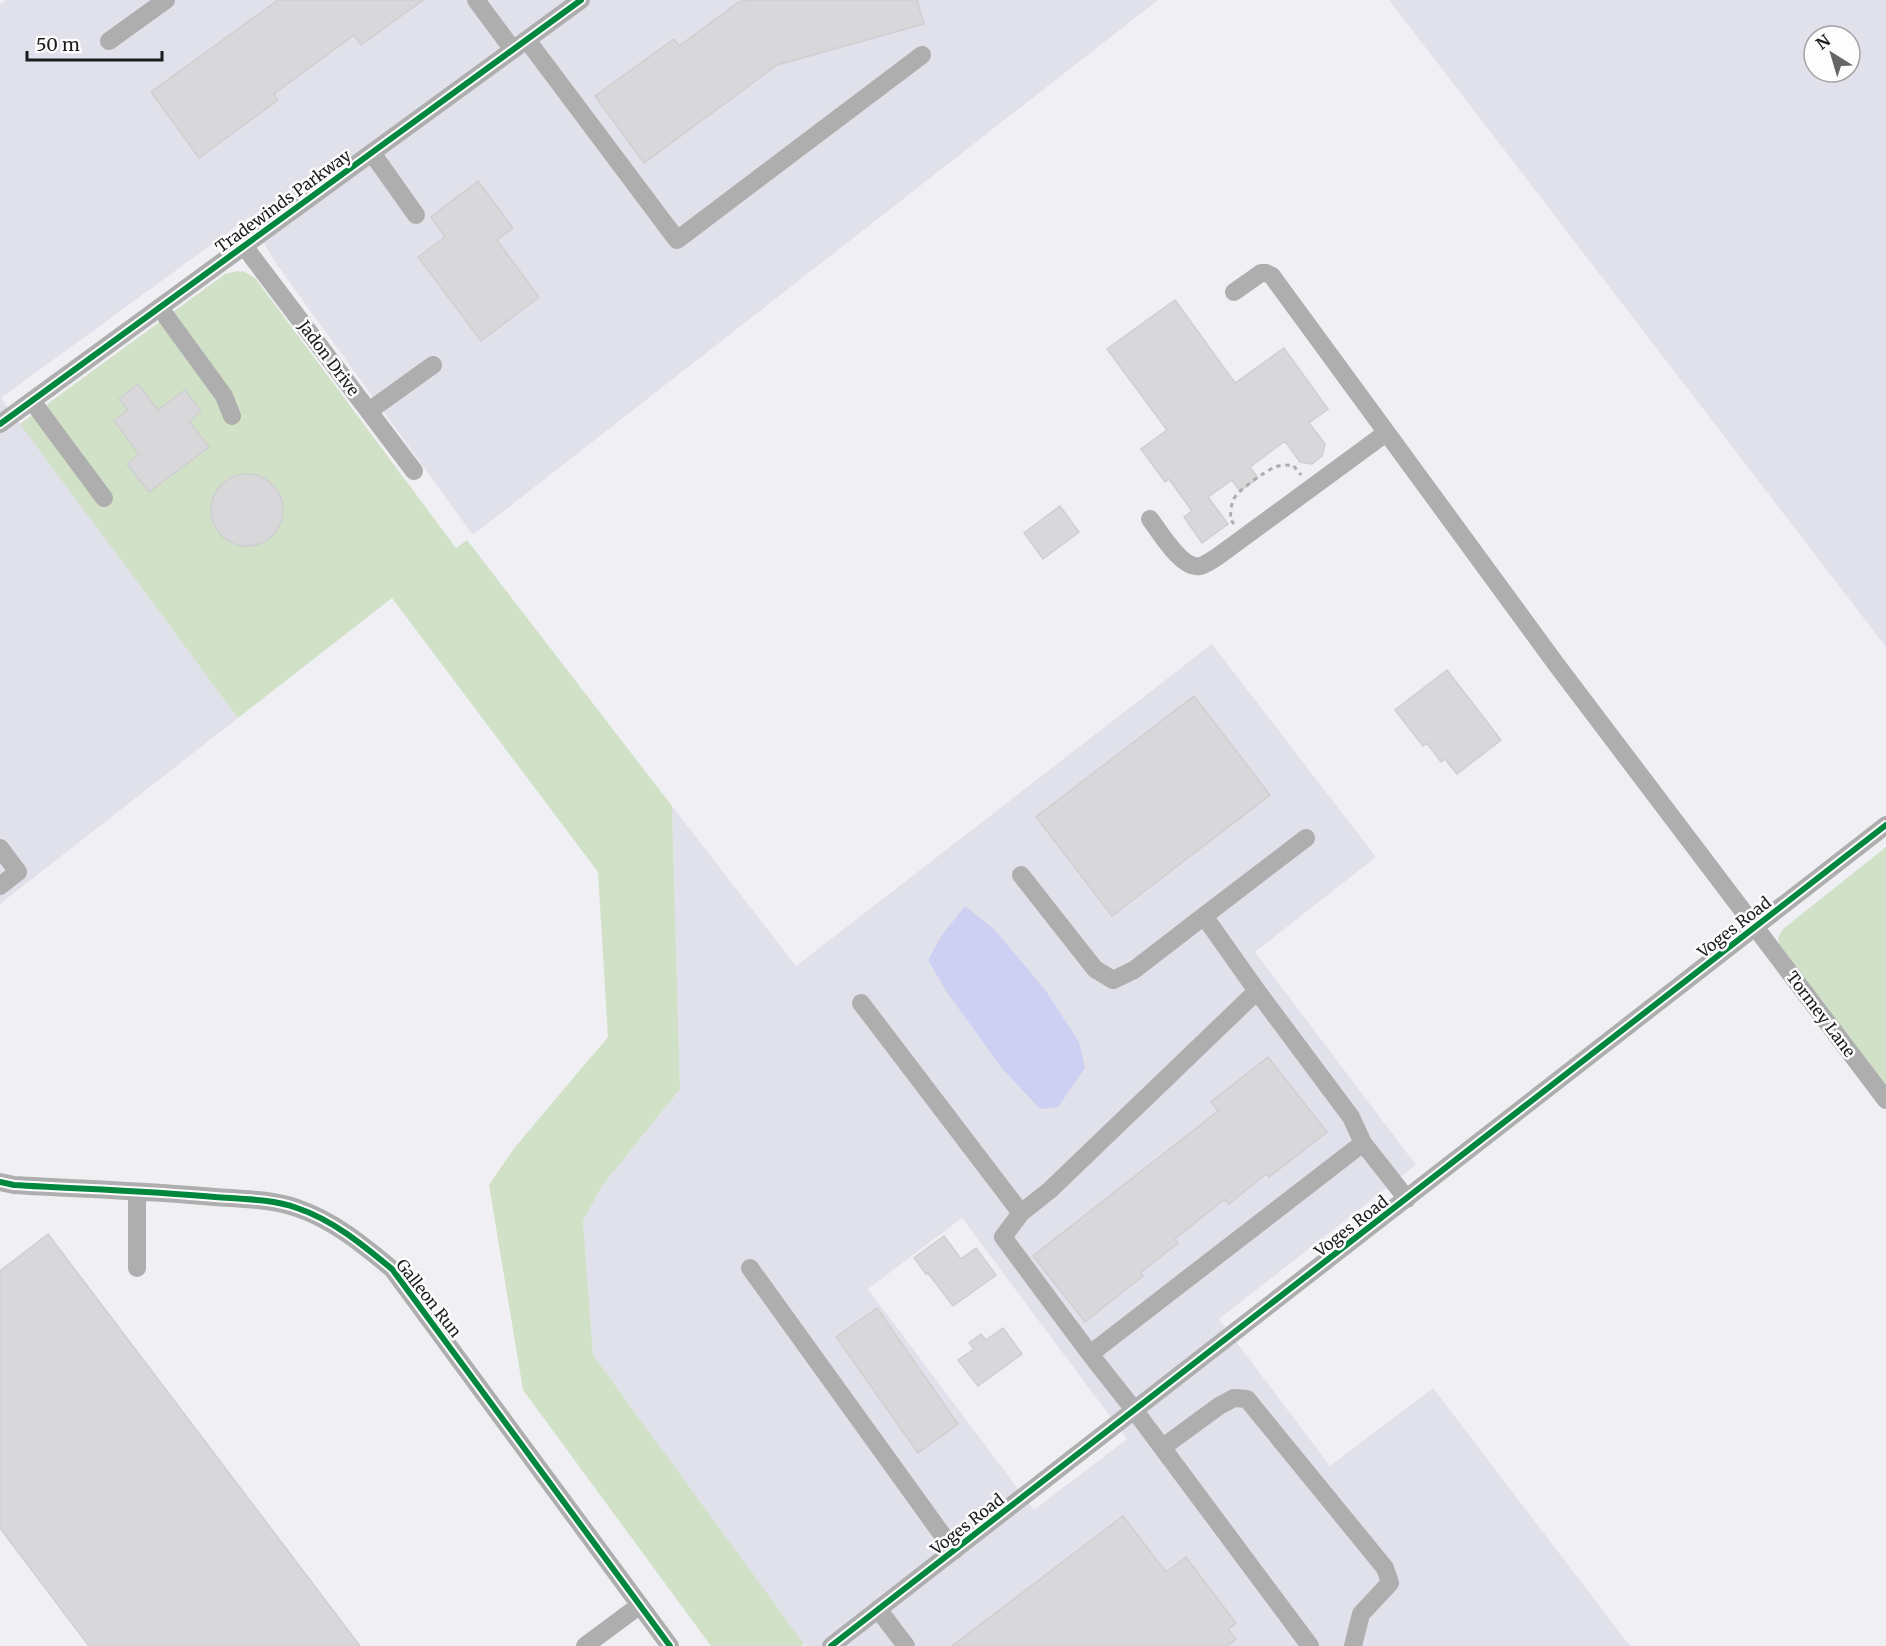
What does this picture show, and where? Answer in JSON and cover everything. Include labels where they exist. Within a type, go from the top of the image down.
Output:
[{"type":"street","points":[[109,42],[166,0]]},
{"type":"street","points":[[476,0],[520,45],[677,240],[922,55]]},
{"type":"street","name":"Tradewinds Parkway","points":[[0,424],[581,0]]},
{"type":"street","points":[[372,153],[416,215]]},
{"type":"street","name":"Jadon Drive","points":[[244,246],[414,471]]},
{"type":"street","name":"Tormey Lane","points":[[1234,292],[1261,273],[1272,276],[1556,664],[1886,1100]]},
{"type":"street","points":[[160,308],[224,396],[232,416]]},
{"type":"street","points":[[369,411],[433,365]]},
{"type":"street","points":[[32,401],[104,498]]},
{"type":"street","points":[[1150,519],[1182,560],[1189,565],[1200,566],[1217,557],[1386,433]]},
{"type":"street","name":"Voges Road","points":[[831,1646],[1136,1411],[1886,825]]},
{"type":"street","points":[[1021,874],[1095,969],[1113,980],[1134,970],[1306,838]]},
{"type":"street","points":[[0,848],[18,872],[0,886]]},
{"type":"street","points":[[1204,916],[1352,1117],[1363,1143],[1407,1199]]},
{"type":"street","points":[[1257,991],[1050,1190],[1021,1213],[1003,1237],[1090,1354],[1136,1411],[1310,1646]]},
{"type":"street","points":[[861,1003],[1021,1213]]},
{"type":"street","points":[[1090,1354],[1363,1143]]},
{"type":"street","name":"Galleon Run","points":[[0,1182],[14,1185],[225,1198],[294,1207],[325,1219],[392,1269],[670,1646]]},
{"type":"street","points":[[136,1269],[137,1192]]},
{"type":"street","points":[[750,1268],[954,1551]]},
{"type":"street","points":[[1163,1447],[1219,1406],[1234,1398],[1247,1400],[1385,1568],[1390,1583],[1361,1614],[1353,1646]]},
{"type":"street","points":[[585,1646],[640,1605]]},
{"type":"street","points":[[878,1609],[906,1646]]},
{"type":"path","points":[[1243,538],[1230,519],[1232,501],[1239,492],[1276,466],[1293,465],[1311,489]]},
{"type":"shaded area","points":[[6,0],[1158,0],[473,535],[277,265],[249,217],[1,398],[238,718],[0,904],[0,4]]},
{"type":"shaded area","points":[[1389,0],[1886,0],[1886,647]]},
{"type":"shaded area","points":[[1212,644],[1376,857],[1255,952],[1416,1165],[1219,1319],[1330,1466],[1433,1388],[1630,1646],[805,1646],[593,1355],[583,1221],[602,1186],[680,1089],[672,806],[796,966]],"holes":[[[962,1218],[1127,1439],[1034,1510],[868,1289]]]},
{"type":"green space","points":[[245,272],[255,278],[456,548],[467,540],[672,806],[680,1089],[602,1186],[583,1221],[593,1355],[804,1644],[801,1646],[711,1646],[523,1390],[489,1185],[515,1147],[608,1037],[598,872],[392,598],[238,718],[20,424],[225,274]]},
{"type":"green space","points":[[1886,847],[1886,1086],[1779,944],[1778,937],[1783,929]]},
{"type":"water","points":[[965,906],[995,930],[1046,991],[1079,1042],[1085,1068],[1058,1107],[1040,1109],[1001,1067],[946,991],[928,960],[942,935]]},
{"type":"building","points":[[278,0],[423,0],[361,45],[354,35],[274,94],[278,100],[199,158],[151,92]]},
{"type":"building","points":[[746,0],[917,0],[924,24],[777,65],[644,163],[595,96],[674,39],[679,46],[739,2]]},
{"type":"building","points":[[478,181],[513,228],[497,240],[539,297],[481,341],[418,257],[445,237],[431,217]]},
{"type":"building","points":[[1175,300],[1235,383],[1284,348],[1328,409],[1309,423],[1325,444],[1322,456],[1312,464],[1300,462],[1285,441],[1250,467],[1258,478],[1240,491],[1232,480],[1208,497],[1228,524],[1202,543],[1184,517],[1192,511],[1169,479],[1165,482],[1141,449],[1167,430],[1107,349]]},
{"type":"building","points":[[138,384],[158,410],[185,390],[201,411],[189,421],[209,447],[149,492],[127,464],[139,454],[114,421],[128,410],[119,399]]},
{"type":"building","points":[[254,474],[273,484],[281,496],[283,510],[281,524],[273,536],[261,544],[240,546],[221,536],[213,524],[211,503],[221,484],[233,476]]},
{"type":"building","points":[[1060,506],[1079,532],[1043,559],[1024,533]]},
{"type":"building","points":[[1447,670],[1501,740],[1457,774],[1445,759],[1441,762],[1427,743],[1423,746],[1395,710]]},
{"type":"building","points":[[1194,696],[1270,795],[1112,916],[1036,817]]},
{"type":"building","points":[[1268,1057],[1327,1132],[1269,1177],[1266,1174],[1229,1204],[1225,1199],[1175,1239],[1178,1243],[1140,1273],[1143,1276],[1085,1322],[1033,1256],[1218,1111],[1211,1102]]},
{"type":"building","points":[[48,1234],[360,1646],[89,1646],[0,1528],[0,1271]]},
{"type":"building","points":[[944,1236],[961,1259],[976,1248],[996,1275],[953,1306],[914,1258]]},
{"type":"building","points":[[877,1308],[958,1424],[918,1453],[836,1337]]},
{"type":"building","points":[[1003,1328],[1022,1354],[978,1386],[958,1360],[974,1349],[969,1343],[981,1334],[986,1340]]},
{"type":"building","points":[[1123,1516],[1166,1572],[1186,1557],[1236,1623],[1228,1629],[1236,1639],[1227,1646],[952,1646]]},
{"type":"cycle path","points":[[0,424],[581,0]]},
{"type":"cycle path","points":[[831,1646],[1886,825]]},
{"type":"cycle path","points":[[0,1182],[14,1185],[267,1201],[310,1213],[347,1234],[392,1269],[670,1646]]}]
